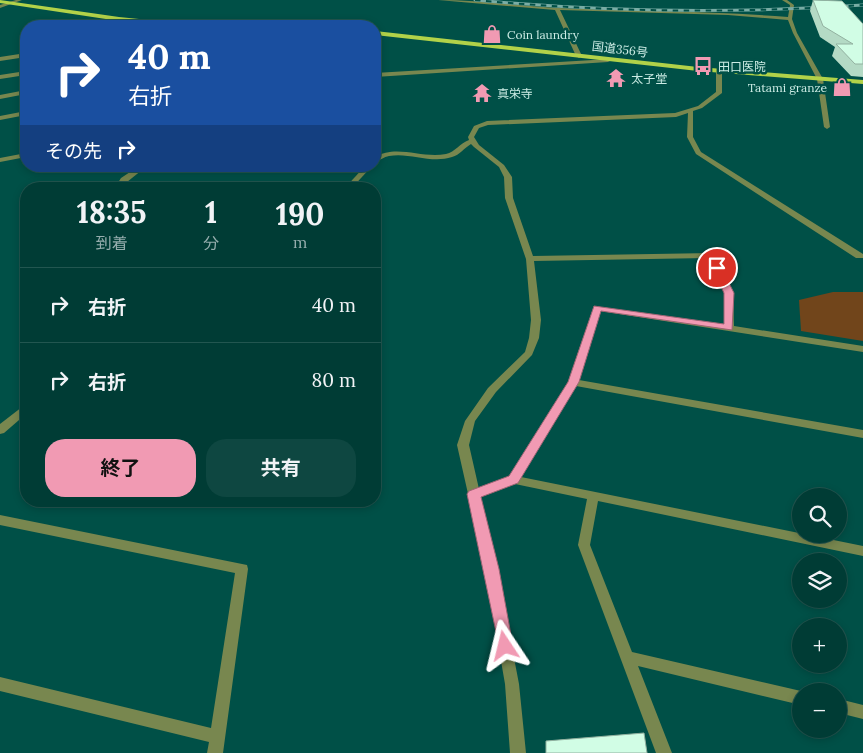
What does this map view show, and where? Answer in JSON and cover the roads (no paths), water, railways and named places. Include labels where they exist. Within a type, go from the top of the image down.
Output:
[{"type":"highway","points":[[0,1],[131,20]]},
{"type":"highway","name":"国道356号","points":[[381,34],[444,39],[608,60],[863,82]]},
{"type":"street","points":[[0,7],[20,0]]},
{"type":"street","points":[[440,0],[557,9],[728,14],[790,19]]},
{"type":"street","points":[[784,0],[792,5],[790,19],[794,33],[820,79],[827,126]]},
{"type":"street","points":[[557,9],[579,56]]},
{"type":"street","points":[[0,59],[20,56]]},
{"type":"street","points":[[381,75],[608,60]]},
{"type":"street","points":[[518,753],[512,684],[491,569],[464,445],[470,421],[492,390],[529,353],[534,338],[536,320],[530,259],[509,198],[508,177],[502,166],[470,137],[476,127],[487,123],[661,117],[691,112],[711,101],[719,93],[719,71]]},
{"type":"street","points":[[0,78],[20,74]]},
{"type":"street","points":[[0,97],[20,93]]},
{"type":"street","points":[[691,112],[690,137],[698,153],[861,258]]},
{"type":"street","points":[[0,118],[20,115]]},
{"type":"street","points":[[381,157],[394,153],[446,156],[454,154],[465,143],[473,141]]},
{"type":"street","points":[[0,160],[20,156]]},
{"type":"street","points":[[122,182],[135,172]]},
{"type":"street","points":[[354,182],[363,172]]},
{"type":"street","points":[[530,259],[710,255],[729,293],[729,328]]},
{"type":"street","points":[[514,480],[574,382],[597,308],[863,349]]},
{"type":"street","points":[[574,382],[863,434]]},
{"type":"street","points":[[0,430],[20,414]]},
{"type":"street","points":[[474,494],[514,480],[593,498],[863,551]]},
{"type":"street","points":[[593,498],[584,545],[664,753]]},
{"type":"street","points":[[0,520],[242,569],[215,753]]},
{"type":"street","points":[[629,658],[792,696]]},
{"type":"street","points":[[0,684],[218,737]]},
{"type":"street","points":[[847,708],[863,712]]},
{"type":"railway","points":[[475,0],[572,7],[717,11],[863,5]]},
{"type":"place","name":"Coin laundry","points":[[492,34]]},
{"type":"place","name":"田口医院","points":[[703,66]]},
{"type":"place","name":"太子堂","points":[[616,78]]},
{"type":"place","name":"Tatami granze","points":[[842,87]]},
{"type":"place","name":"真栄寺","points":[[482,93]]}]
